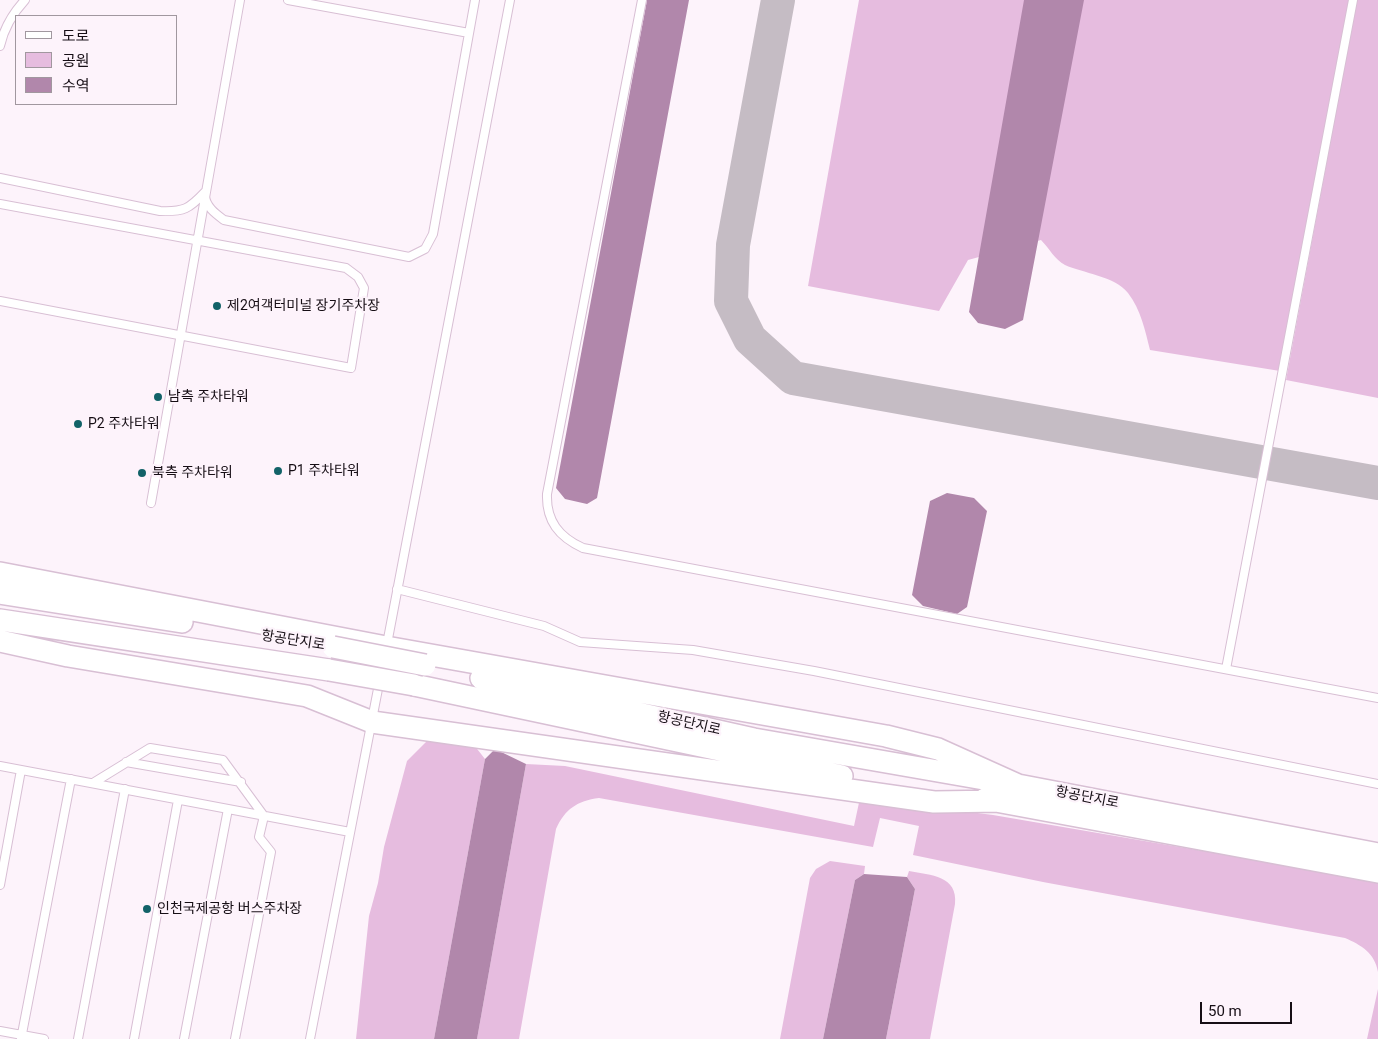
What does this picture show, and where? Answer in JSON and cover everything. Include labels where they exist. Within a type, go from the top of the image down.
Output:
[{"type":"street","points":[[0,573],[386,647],[886,736],[938,749],[1018,785]]},
{"type":"street","name":"항공단지로","points":[[0,592],[333,647],[425,665],[754,739],[1018,785],[1378,854]]},
{"type":"street","name":"항공단지로","points":[[0,620],[414,685],[871,787],[934,798],[1000,801],[1378,872]]},
{"type":"street","points":[[0,641],[68,656],[307,696],[372,722],[871,787]]},
{"type":"lane","points":[[0,46],[3,33],[16,9],[25,0]]},
{"type":"lane","points":[[151,503],[196,240],[240,0]]},
{"type":"lane","points":[[288,0],[469,33]]},
{"type":"lane","points":[[205,192],[206,201],[214,212],[224,220],[409,256],[424,249],[433,234],[475,0]]},
{"type":"lane","points":[[310,1039],[510,0]]},
{"type":"lane","points":[[642,0],[547,494],[547,508],[550,518],[562,535],[583,548],[1378,698]]},
{"type":"lane","points":[[1226,668],[1353,0]]},
{"type":"lane","points":[[0,178],[160,211],[176,212],[191,207],[205,192]]},
{"type":"lane","points":[[0,204],[346,268],[358,277],[364,288],[351,368],[0,301]]},
{"type":"lane","points":[[397,589],[544,626],[580,642],[693,650],[814,671],[1378,784]]},
{"type":"lane","points":[[93,783],[150,748],[223,760],[241,782],[264,816],[259,837],[271,852],[235,1039]]},
{"type":"lane","points":[[126,762],[241,782]]},
{"type":"lane","points":[[0,766],[350,832]]},
{"type":"lane","points":[[0,885],[21,770]]},
{"type":"lane","points":[[22,1037],[71,779]]},
{"type":"lane","points":[[78,1039],[125,789]]},
{"type":"lane","points":[[134,1039],[178,800]]},
{"type":"lane","points":[[184,1039],[228,809]]},
{"type":"lane","points":[[0,1031],[22,1037],[44,1039]]},
{"type":"green space","points":[[859,0],[1350,0],[1280,371],[1150,350],[1139,313],[1128,293],[1122,287],[1107,279],[1061,263],[1041,240],[968,260],[939,311],[808,286]]},
{"type":"green space","points":[[1357,0],[1378,0],[1378,398],[1286,380]]},
{"type":"green space","points":[[428,740],[474,745],[485,759],[434,1039],[356,1039],[369,916],[378,883],[384,847],[407,761]]},
{"type":"green space","points":[[526,764],[565,766],[854,826],[860,798],[993,815],[1378,881],[1378,972],[1374,960],[1366,950],[1345,938],[1043,882],[913,855],[919,826],[880,818],[873,847],[599,798],[584,801],[573,807],[563,816],[556,829],[519,1039],[477,1039]]},
{"type":"green space","points":[[830,861],[865,866],[864,874],[855,880],[823,1039],[780,1039],[810,878],[816,869]]},
{"type":"green space","points":[[909,871],[934,876],[948,882],[955,895],[955,904],[930,1039],[886,1039],[915,889],[907,877]]},
{"type":"green space","points":[[1378,989],[1378,1039],[1367,1039]]},
{"type":"water","points":[[647,0],[689,0],[597,498],[587,504],[565,499],[556,488]]},
{"type":"water","points":[[1024,0],[1084,0],[1023,320],[1005,329],[978,323],[969,312]]},
{"type":"water","points":[[947,493],[974,498],[987,511],[967,607],[957,614],[923,606],[912,595],[930,501]]},
{"type":"water","points":[[495,749],[526,764],[477,1039],[434,1039],[485,759]]},
{"type":"water","points":[[864,874],[907,877],[915,889],[886,1039],[823,1039],[855,880]]},
{"type":"taxiway","points":[[778,0],[733,245],[731,301],[750,339],[793,378],[1378,483]]},
{"type":"place","name":"제2여객터미널 장기주차장","points":[[217,306]]},
{"type":"place","name":"남측 주차타워","points":[[158,397]]},
{"type":"place","name":"P2 주차타워","points":[[78,424]]},
{"type":"place","name":"P1 주차타워","points":[[278,471]]},
{"type":"place","name":"북측 주차타워","points":[[142,473]]},
{"type":"place","name":"인천국제공항 버스주차장","points":[[147,909]]}]
